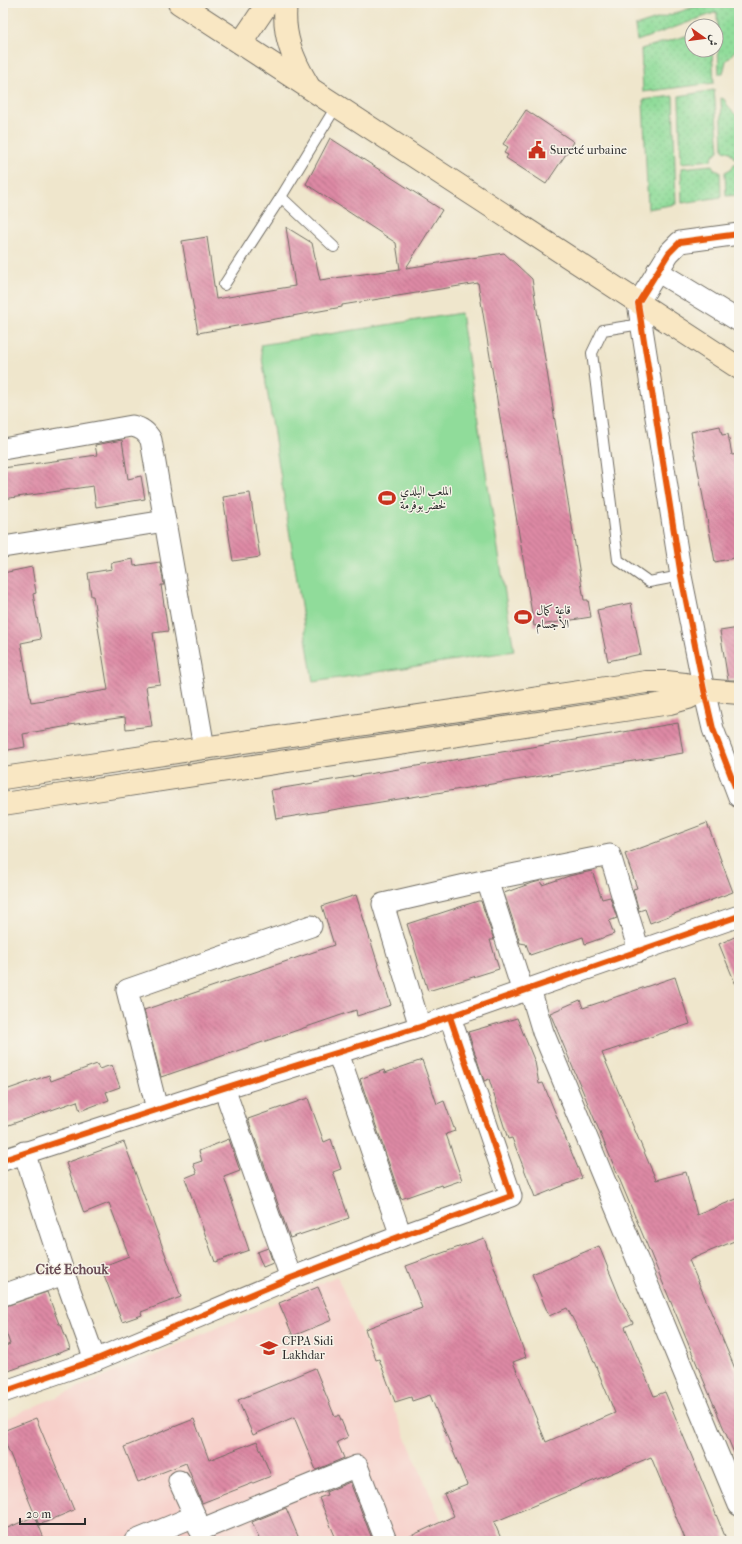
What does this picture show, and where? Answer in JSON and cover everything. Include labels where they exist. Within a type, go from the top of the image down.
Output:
[{"type":"main road","points":[[179,3],[739,368]]},
{"type":"main road","points":[[241,43],[268,3]]},
{"type":"main road","points":[[286,3],[285,11],[288,38],[296,64],[310,88]]},
{"type":"main road","points":[[3,778],[646,682],[685,684],[704,690],[739,693]]},
{"type":"main road","points":[[3,804],[670,703],[688,698],[704,690]]},
{"type":"street","points":[[739,234],[680,242],[669,253],[638,303],[681,576],[704,690],[713,729],[739,797]]},
{"type":"street","points":[[657,271],[739,321]]},
{"type":"street","points":[[3,450],[126,426],[138,427],[148,434],[151,440],[204,748]]},
{"type":"street","points":[[3,547],[165,521]]},
{"type":"street","points":[[420,1027],[383,904],[487,880],[610,855],[639,951]]},
{"type":"street","points":[[487,880],[526,990],[739,1505]]},
{"type":"street","points":[[3,1160],[157,1109],[420,1027],[739,916]]},
{"type":"street","points":[[157,1109],[127,990],[311,926]]},
{"type":"street","points":[[3,1392],[95,1360],[291,1278],[511,1196],[450,1016]]},
{"type":"street","points":[[338,1052],[401,1236]]},
{"type":"street","points":[[224,1088],[291,1278]]},
{"type":"street","points":[[24,1152],[64,1274],[95,1360]]},
{"type":"street","points":[[3,1295],[64,1274]]},
{"type":"street","points":[[135,1541],[200,1529],[357,1466],[386,1541]]},
{"type":"street","points":[[179,1481],[200,1529]]},
{"type":"lane","points":[[224,285],[281,197],[337,105]]},
{"type":"lane","points":[[281,197],[334,246]]},
{"type":"lane","points":[[641,324],[603,330],[592,353],[618,560],[648,582],[681,576]]},
{"type":"shaded area","name":"CFPA Sidi Lakhdar","points":[[337,1276],[450,1541],[3,1541],[3,1420]]},
{"type":"green space","points":[[707,3],[739,3],[739,46],[726,61],[723,74],[719,74],[718,58],[724,58],[724,18],[717,18],[717,12],[700,18],[684,18],[684,24],[637,41],[635,26]]},
{"type":"green space","points":[[684,36],[684,58],[712,58],[714,83],[643,92],[641,49]]},
{"type":"green space","points":[[714,90],[719,151],[713,155],[712,160],[681,163],[679,96]]},
{"type":"green space","points":[[673,96],[676,204],[648,209],[643,100]]},
{"type":"green space","points":[[721,98],[724,99],[729,108],[739,118],[739,158],[734,158],[730,152],[723,150]]},
{"type":"green space","points":[[739,163],[739,195],[726,196],[725,172],[731,169],[734,164]]},
{"type":"green space","points":[[712,165],[715,170],[720,172],[721,197],[682,203],[681,168]]},
{"type":"green space","name":"الملعب البلدي لخضر بوفرمة","points":[[461,313],[514,651],[313,682],[260,345]]},
{"type":"building","points":[[526,110],[574,142],[546,184],[506,158],[508,155],[504,153],[508,147],[503,144]]},
{"type":"building","points":[[330,138],[442,210],[406,268],[504,253],[532,279],[584,600],[588,600],[591,617],[534,626],[478,283],[342,305],[342,307],[198,333],[182,241],[207,237],[216,299],[295,286],[286,227],[312,243],[320,280],[400,269],[396,243],[306,184]]},
{"type":"building","points":[[720,426],[722,435],[728,434],[732,455],[739,454],[739,557],[715,562],[691,432]]},
{"type":"building","points":[[122,440],[128,479],[141,476],[145,499],[96,507],[93,486],[3,499],[3,468],[97,455],[95,445]]},
{"type":"building","points":[[250,493],[260,557],[233,561],[223,497]]},
{"type":"building","points":[[133,559],[134,566],[160,562],[164,585],[161,585],[168,631],[153,633],[160,684],[146,686],[152,726],[126,729],[125,717],[69,725],[23,734],[25,747],[3,751],[3,573],[32,567],[36,593],[33,594],[41,639],[21,643],[31,702],[108,690],[88,573],[112,569],[111,563]]},
{"type":"building","points":[[631,603],[641,654],[608,661],[597,610]]},
{"type":"building","points":[[739,628],[739,680],[728,680],[720,631]]},
{"type":"building","points":[[678,723],[683,753],[276,819],[271,790]]},
{"type":"building","points":[[707,823],[733,892],[650,923],[645,909],[639,911],[633,889],[637,888],[625,854]]},
{"type":"building","points":[[592,871],[602,899],[610,897],[617,918],[609,921],[614,934],[585,944],[583,937],[530,955],[526,944],[520,943],[504,893],[540,881],[542,885],[569,876]]},
{"type":"building","points":[[356,895],[391,1005],[357,1016],[356,1010],[161,1077],[144,1010],[334,945],[322,906]]},
{"type":"building","points":[[481,901],[494,940],[490,940],[499,969],[428,991],[407,924]]},
{"type":"building","points":[[739,935],[739,990],[738,990],[719,944]]},
{"type":"building","points":[[675,977],[690,1024],[602,1053],[656,1180],[686,1172],[697,1215],[739,1198],[739,1239],[689,1260],[739,1378],[739,1465],[550,1013],[580,1000],[583,1008]]},
{"type":"building","points":[[517,1018],[535,1062],[539,1084],[543,1083],[582,1178],[535,1197],[512,1138],[508,1139],[489,1079],[484,1081],[468,1032]]},
{"type":"building","points":[[422,1060],[437,1104],[444,1101],[455,1131],[446,1134],[462,1180],[442,1187],[441,1185],[401,1199],[360,1079],[384,1070],[385,1073]]},
{"type":"building","points":[[97,1064],[99,1069],[112,1065],[120,1087],[106,1092],[109,1100],[80,1111],[77,1101],[3,1127],[3,1091],[49,1075],[51,1081]]},
{"type":"building","points":[[308,1098],[324,1142],[331,1139],[341,1169],[333,1172],[349,1218],[290,1238],[248,1119]]},
{"type":"building","points":[[229,1139],[240,1171],[224,1177],[249,1250],[215,1262],[185,1178],[197,1173],[193,1164],[202,1161],[199,1151]]},
{"type":"building","points":[[124,1142],[181,1297],[141,1312],[142,1315],[122,1322],[101,1267],[129,1256],[109,1203],[84,1213],[66,1163]]},
{"type":"building","points":[[484,1238],[526,1357],[513,1362],[546,1442],[615,1413],[588,1347],[567,1308],[549,1316],[532,1274],[599,1246],[620,1298],[633,1323],[625,1327],[654,1396],[665,1392],[727,1541],[686,1541],[651,1457],[494,1522],[502,1541],[400,1541],[454,1516],[444,1494],[467,1485],[430,1395],[412,1401],[411,1397],[395,1402],[379,1359],[376,1360],[365,1329],[422,1308],[406,1266]]},
{"type":"building","points":[[268,1248],[273,1263],[263,1267],[257,1252]]},
{"type":"building","points":[[318,1287],[332,1320],[293,1336],[279,1303]]},
{"type":"building","points":[[47,1292],[70,1349],[3,1373],[3,1347],[10,1344],[3,1324],[3,1307]]},
{"type":"building","points":[[315,1368],[335,1417],[339,1415],[348,1437],[337,1442],[344,1458],[316,1470],[294,1417],[253,1435],[238,1400]]},
{"type":"building","points":[[36,1418],[74,1510],[39,1525],[3,1437],[3,1431]]},
{"type":"building","points":[[194,1419],[209,1460],[257,1441],[271,1476],[202,1503],[186,1463],[138,1482],[124,1447]]},
{"type":"building","points":[[350,1482],[373,1541],[337,1541],[319,1498],[327,1495],[326,1492]]},
{"type":"building","points":[[286,1508],[300,1541],[260,1541],[252,1522]]},
{"type":"building","points":[[35,1516],[45,1541],[3,1541],[3,1530]]},
{"type":"cycle path","points":[[739,234],[680,242],[669,253],[638,303],[681,576],[704,690],[713,729],[739,797]]},
{"type":"cycle path","points":[[3,1160],[224,1088],[420,1027],[739,916]]},
{"type":"cycle path","points":[[3,1392],[95,1360],[291,1278],[511,1196],[450,1017]]},
{"type":"place","name":"Sureté urbaine","points":[[537,150]]},
{"type":"place","name":"الملعب البلدي لخضر بوفرمة","points":[[387,498]]},
{"type":"place","name":"قاعة كمال الأجسام","points":[[523,617]]},
{"type":"place","name":"CFPA Sidi Lakhdar","points":[[269,1348]]},
{"type":"district","name":"Cité Echouk","points":[[72,1269]]}]
